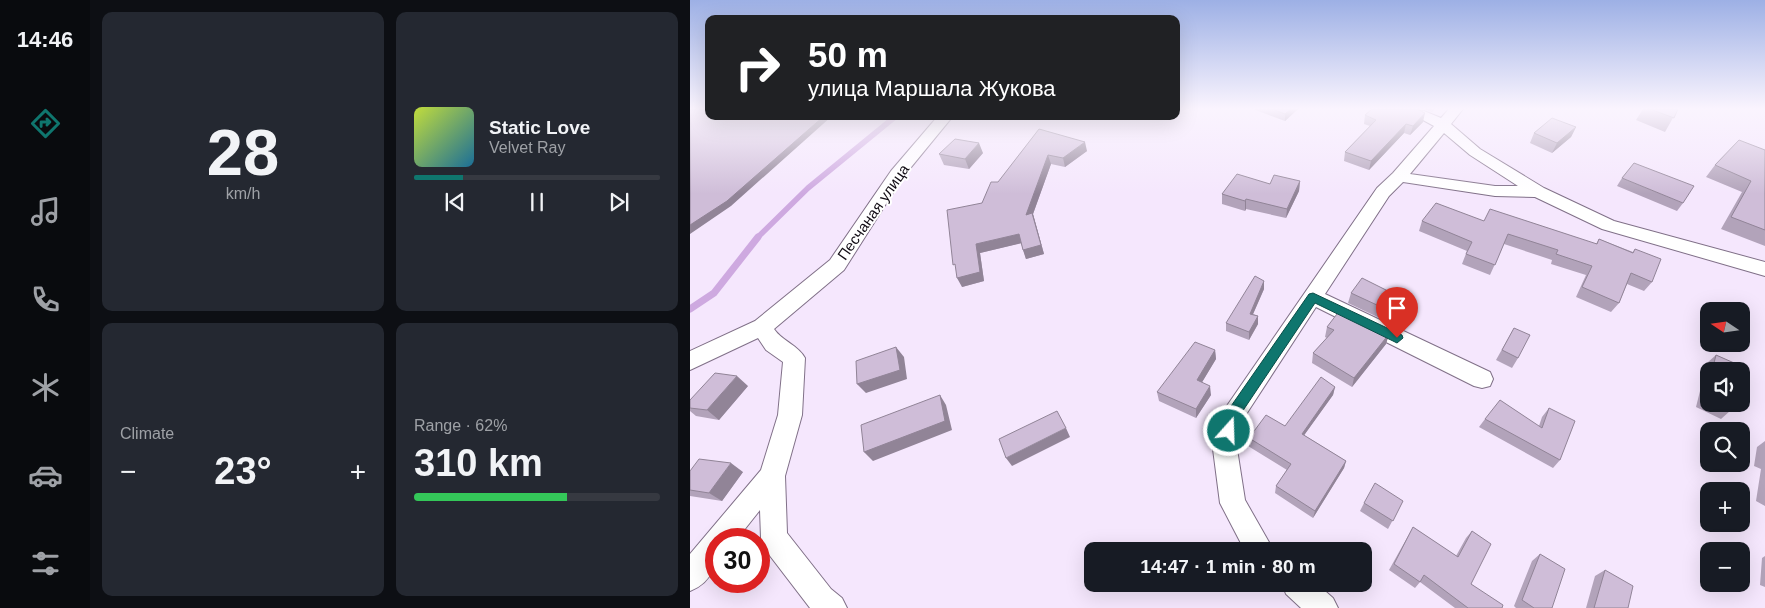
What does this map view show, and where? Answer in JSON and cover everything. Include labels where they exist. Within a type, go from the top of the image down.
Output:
[{"type":"street","name":"Песчаная улица","points":[[694,361],[762,327],[836,264],[897,174],[928,137]]},
{"type":"street","points":[[1255,542],[1233,503],[1225,449],[1234,413],[1383,192],[1399,177],[1431,137]]},
{"type":"street","points":[[1458,137],[1475,152],[1538,192],[1608,224],[1765,269]]},
{"type":"street","points":[[1399,177],[1495,191],[1538,192]]},
{"type":"street","points":[[1313,297],[1482,379]]},
{"type":"street","points":[[762,327],[773,344],[794,358],[790,415],[772,476],[774,538],[821,599],[832,608]]},
{"type":"street","points":[[729,528],[772,476]]},
{"type":"street","points":[[690,577],[705,557]]},
{"type":"street","points":[[1305,592],[1323,608]]},
{"type":"building","points":[[690,137],[800,137],[727,201],[690,225]]},
{"type":"building","points":[[1033,137],[1069,137],[1085,142],[1063,158],[1048,155],[1026,215],[1032,213],[1041,245],[1023,250],[1019,234],[976,244],[980,272],[957,278],[955,264],[953,265],[947,210],[982,203],[991,182],[998,182]]},
{"type":"building","points":[[1359,137],[1393,137],[1371,161],[1345,152]]},
{"type":"building","points":[[1544,137],[1564,137],[1557,143]]},
{"type":"building","points":[[955,139],[979,143],[965,159],[939,154]]},
{"type":"building","points":[[1739,140],[1765,150],[1765,230],[1731,217],[1751,181],[1715,165]]},
{"type":"building","points":[[1634,163],[1694,186],[1683,203],[1622,178]]},
{"type":"building","points":[[1237,174],[1270,184],[1274,175],[1300,181],[1287,209],[1246,199],[1245,201],[1222,194]]},
{"type":"building","points":[[1436,203],[1484,221],[1490,209],[1597,244],[1599,239],[1633,253],[1635,249],[1661,259],[1652,282],[1631,273],[1619,303],[1582,287],[1592,266],[1556,254],[1558,250],[1508,234],[1495,265],[1466,254],[1472,242],[1422,221]]},
{"type":"building","points":[[1255,276],[1264,281],[1250,314],[1258,316],[1249,332],[1226,323]]},
{"type":"building","points":[[1362,278],[1402,298],[1392,312],[1351,293]]},
{"type":"building","points":[[1340,310],[1389,334],[1354,378],[1313,353],[1334,330],[1327,327]]},
{"type":"building","points":[[1514,328],[1530,335],[1518,358],[1502,350]]},
{"type":"building","points":[[1195,342],[1215,350],[1197,380],[1210,386],[1196,409],[1157,392]]},
{"type":"building","points":[[896,347],[900,370],[857,384],[856,361]]},
{"type":"building","points":[[1716,355],[1732,362],[1714,362]]},
{"type":"building","points":[[715,373],[737,376],[707,410],[690,408],[690,400]]},
{"type":"building","points":[[1321,377],[1335,387],[1302,434],[1346,461],[1315,511],[1276,486],[1291,464],[1249,438],[1266,415],[1285,426]]},
{"type":"building","points":[[940,395],[945,421],[864,452],[861,425]]},
{"type":"building","points":[[1500,400],[1542,428],[1549,408],[1575,421],[1560,460],[1485,419]]},
{"type":"building","points":[[1057,411],[1066,428],[1006,458],[999,439]]},
{"type":"building","points":[[699,459],[731,463],[709,493],[690,490],[690,471]]},
{"type":"building","points":[[1375,483],[1403,501],[1393,521],[1364,503]]},
{"type":"building","points":[[1413,527],[1458,557],[1472,531],[1491,544],[1471,584],[1503,605],[1502,608],[1468,608],[1424,575],[1420,582],[1394,564]]},
{"type":"building","points":[[1540,554],[1565,569],[1552,608],[1534,608],[1522,600]]},
{"type":"building","points":[[1605,570],[1633,586],[1628,608],[1594,608]]},
{"type":"waterway","points":[[758,237],[808,188],[870,137]]},
{"type":"waterway","points":[[690,309],[714,293],[758,237]]},
{"type":"route","points":[[1229,431],[1234,413],[1313,297],[1397,338]]}]
